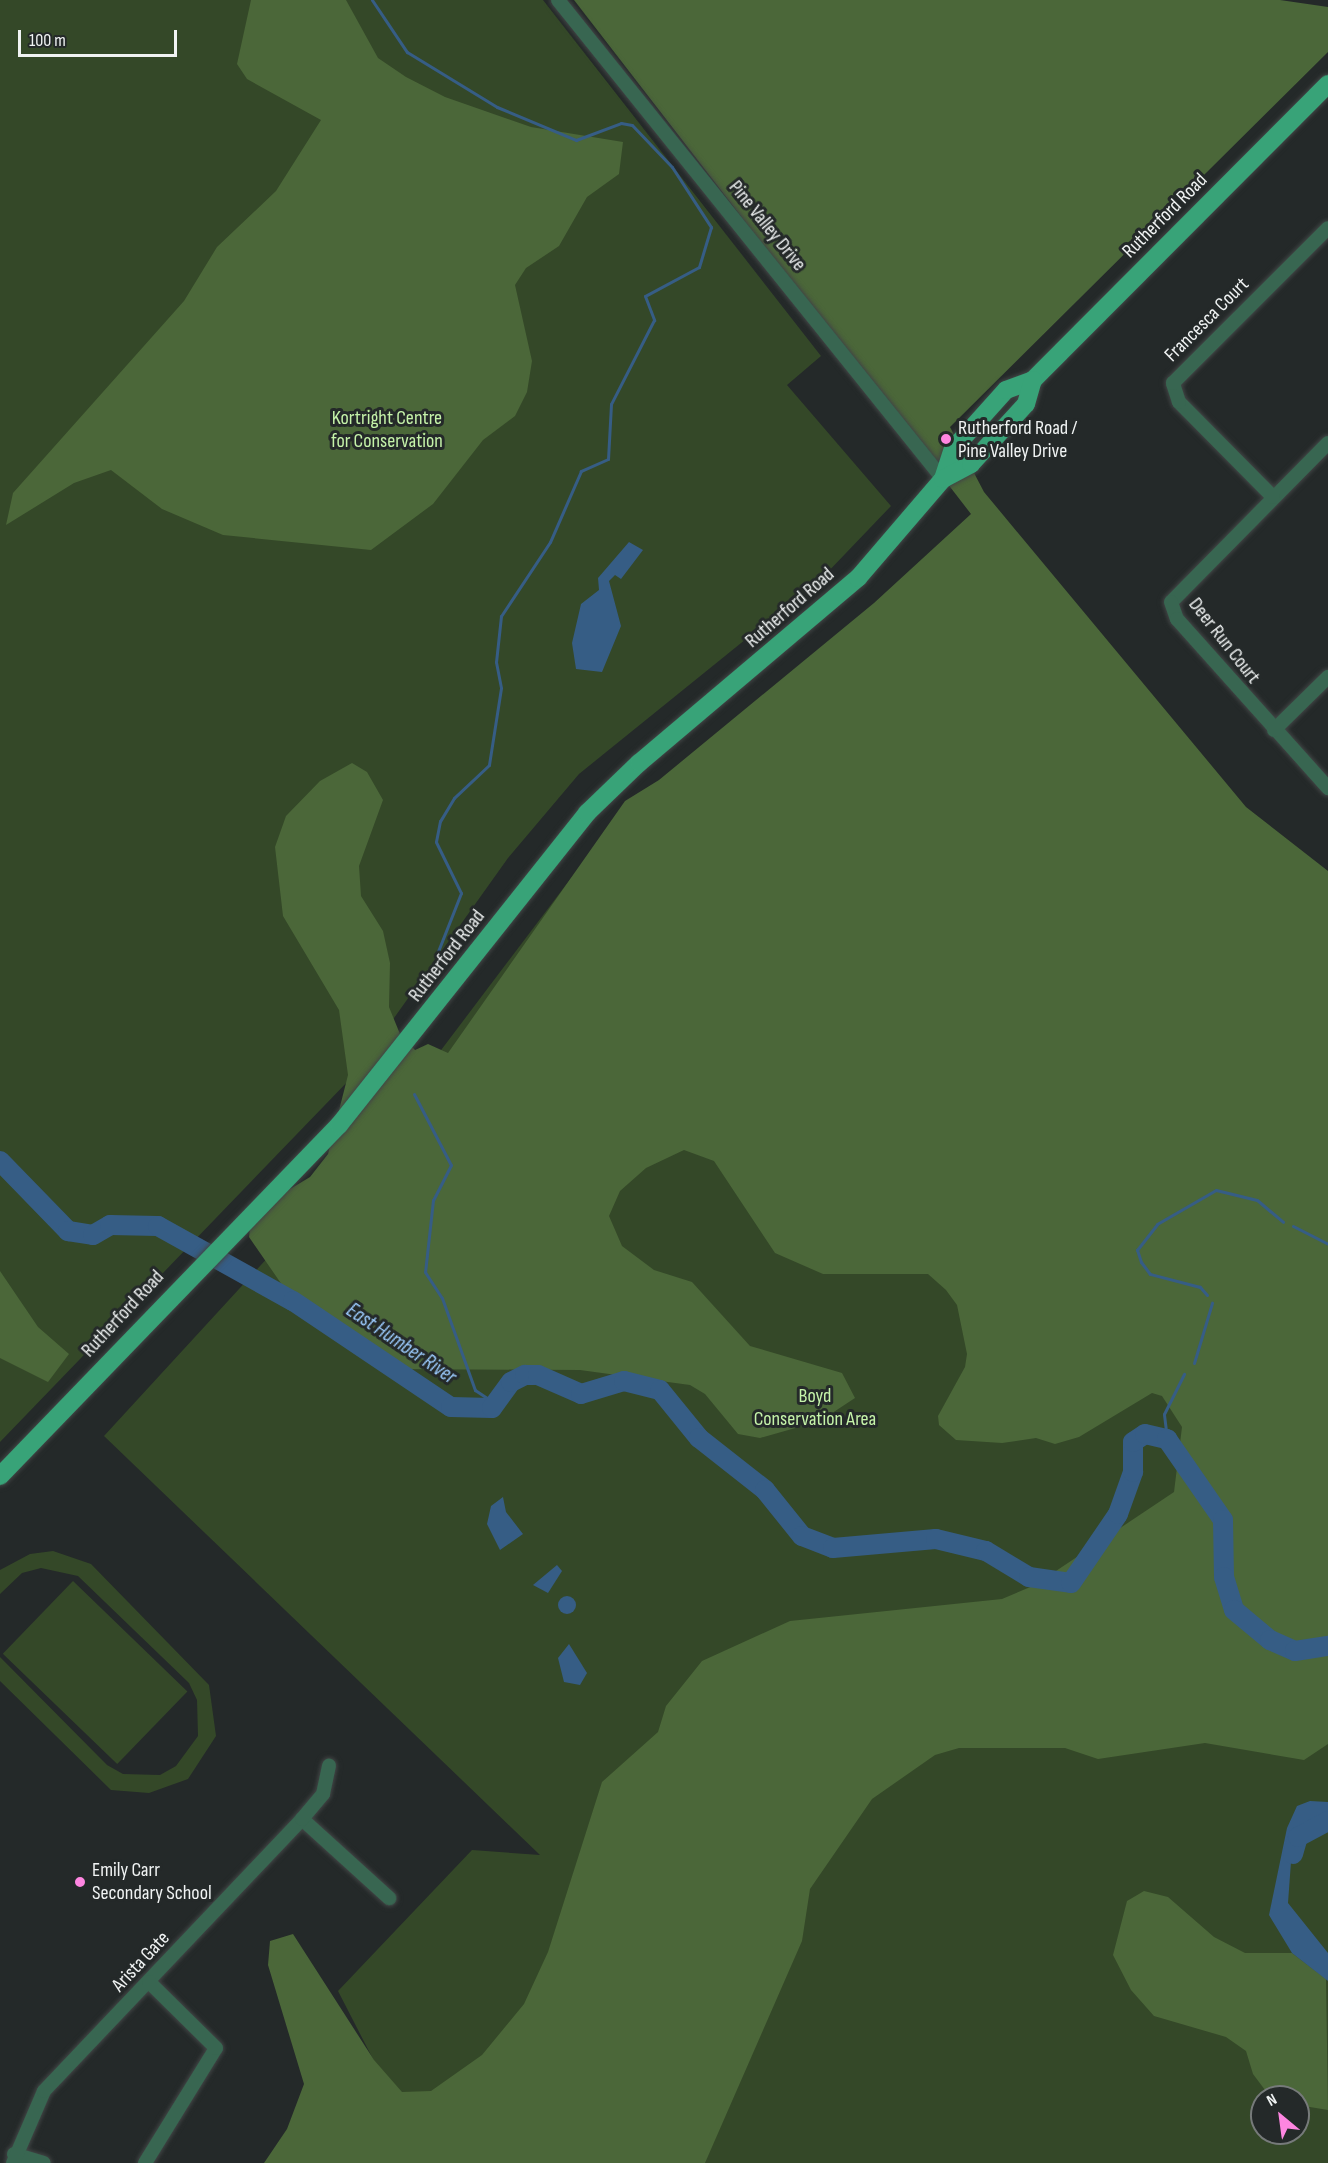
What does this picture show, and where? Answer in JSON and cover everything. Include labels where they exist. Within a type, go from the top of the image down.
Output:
[{"type":"main road","name":"Rutherford Road","points":[[0,1476],[254,1208],[339,1125],[587,813],[639,763],[850,586],[943,479],[953,449],[1006,390],[1033,380],[1328,84]]},
{"type":"street","name":"Pine Valley Drive","points":[[558,0],[943,479]]},
{"type":"street","name":"Francesca Court","points":[[1272,497],[1179,402],[1173,383],[1328,228]]},
{"type":"street","name":"Deer Run Court","points":[[1328,443],[1272,497],[1171,602],[1177,619],[1328,788]]},
{"type":"street","points":[[1274,730],[1328,677]]},
{"type":"street","name":"Arista Gate","points":[[13,2158],[44,2091],[302,1819],[323,1794],[329,1766]]},
{"type":"street","points":[[302,1819],[389,1898]]},
{"type":"street","points":[[144,2163],[216,2048],[149,1982]]},
{"type":"street","points":[[13,2158],[44,2163]]},
{"type":"green space","name":"Kortright Centre for Conservation","points":[[0,0],[543,0],[821,356],[787,385],[891,506],[824,576],[579,774],[508,858],[352,1077],[0,1442]]},
{"type":"green space","points":[[251,0],[346,0],[378,58],[406,77],[445,97],[531,127],[623,142],[619,174],[587,197],[559,246],[526,268],[515,285],[532,361],[527,392],[515,416],[483,440],[433,504],[371,550],[223,535],[162,509],[111,470],[74,483],[6,525],[13,493],[184,301],[217,247],[276,191],[321,120],[247,79],[237,64]]},
{"type":"green space","points":[[574,0],[1280,0],[1328,7],[1328,52],[950,427],[984,492],[1246,807],[1328,871],[1328,1744],[1304,1760],[1205,1743],[1098,1759],[1065,1748],[959,1748],[935,1755],[872,1799],[810,1889],[802,1941],[705,2163],[264,2163],[287,2129],[304,2084],[268,1965],[270,1941],[293,1934],[374,2060],[402,2092],[431,2091],[482,2055],[524,2004],[548,1952],[602,1782],[658,1732],[666,1706],[702,1661],[790,1621],[1002,1599],[1035,1585],[1174,1492],[1182,1427],[1162,1396],[1152,1393],[1079,1437],[1055,1444],[1036,1438],[1002,1443],[956,1440],[939,1425],[938,1416],[965,1367],[967,1354],[957,1305],[946,1290],[928,1274],[823,1274],[775,1253],[714,1161],[684,1150],[646,1168],[620,1191],[609,1216],[622,1246],[654,1270],[692,1282],[750,1346],[842,1373],[855,1398],[820,1421],[760,1438],[738,1434],[705,1394],[690,1385],[580,1370],[392,1369],[289,1295],[249,1237],[252,1212],[310,1177],[328,1154],[348,1075],[339,1010],[283,916],[275,847],[286,816],[320,781],[352,763],[367,772],[383,800],[359,866],[361,896],[383,931],[390,963],[389,1007],[400,1034],[415,1050],[428,1044],[448,1053],[625,801],[659,780],[874,603],[971,514]]},
{"type":"green space","name":"Boyd Conservation Area","points":[[624,808],[1328,1031],[1328,2163],[292,2163],[374,2061],[338,1991],[472,1850],[540,1855],[104,1436],[361,1156]]},
{"type":"green space","points":[[0,1271],[38,1327],[69,1354],[48,1382],[0,1358]]},
{"type":"green space","points":[[53,1551],[91,1564],[209,1685],[216,1736],[188,1779],[149,1793],[111,1790],[0,1681],[0,1657],[107,1765],[123,1774],[160,1775],[176,1766],[198,1736],[197,1700],[189,1683],[78,1576],[41,1568],[22,1573],[0,1594],[0,1570],[30,1554]]},
{"type":"green space","points":[[73,1581],[187,1691],[117,1764],[3,1654]]},
{"type":"green space","points":[[1144,1891],[1168,1897],[1214,1937],[1245,1953],[1292,1953],[1326,1979],[1328,2110],[1310,2107],[1310,2085],[1261,2085],[1253,2074],[1246,2051],[1226,2037],[1154,2016],[1131,1990],[1113,1955],[1127,1901]]},
{"type":"water","points":[[629,542],[643,550],[621,579],[615,575],[609,581],[621,626],[602,672],[576,669],[572,643],[581,604],[599,590],[598,578]]},
{"type":"water","points":[[503,1497],[506,1512],[523,1534],[500,1550],[487,1524],[491,1506]]},
{"type":"water","points":[[557,1565],[562,1571],[548,1593],[533,1585]]},
{"type":"water","points":[[567,1596],[573,1599],[576,1605],[573,1611],[567,1614],[561,1611],[558,1605],[561,1599]]},
{"type":"water","points":[[569,1644],[587,1673],[580,1685],[564,1682],[558,1658]]},
{"type":"water","points":[[1310,1801],[1328,1802],[1328,1823],[1306,1833],[1291,1862],[1288,1903],[1328,1953],[1328,1981],[1292,1953],[1269,1915],[1287,1828],[1297,1806]]},
{"type":"waterway","points":[[372,0],[407,52],[497,107],[576,140],[621,123],[632,125],[672,167],[711,227],[699,267],[645,296],[654,320],[611,404],[608,459],[581,471],[550,542],[501,616],[496,662],[501,688],[489,765],[454,798],[440,821],[436,842],[461,893],[437,954]]},
{"type":"waterway","points":[[414,1094],[451,1165],[433,1200],[425,1272],[442,1298],[475,1390],[494,1403]]},
{"type":"waterway","name":"East Humber River","points":[[0,1161],[68,1231],[93,1235],[110,1225],[158,1226],[293,1301],[451,1407],[492,1408],[511,1382],[525,1375],[538,1375],[581,1394],[624,1381],[660,1390],[699,1438],[765,1490],[802,1536],[833,1548],[936,1539],[986,1551],[1029,1577],[1071,1583],[1118,1514],[1133,1472],[1133,1442],[1145,1434],[1167,1439],[1223,1520],[1224,1577],[1234,1610],[1270,1640],[1295,1651],[1328,1646]]},
{"type":"waterway","points":[[1207,1295],[1200,1287],[1150,1274],[1141,1262],[1137,1250],[1157,1224],[1216,1190],[1257,1200],[1283,1222]]},
{"type":"waterway","points":[[1293,1226],[1328,1244]]},
{"type":"waterway","points":[[1194,1363],[1212,1303]]},
{"type":"waterway","points":[[1167,1439],[1164,1414],[1184,1374]]},
{"type":"waterway","name":"East Humber River","points":[[1293,1854],[1298,1837],[1328,1821]]},
{"type":"place","name":"Rutherford Road / Pine Valley Drive","points":[[946,439]]},
{"type":"place","name":"Emily Carr Secondary School","points":[[80,1882]]}]
